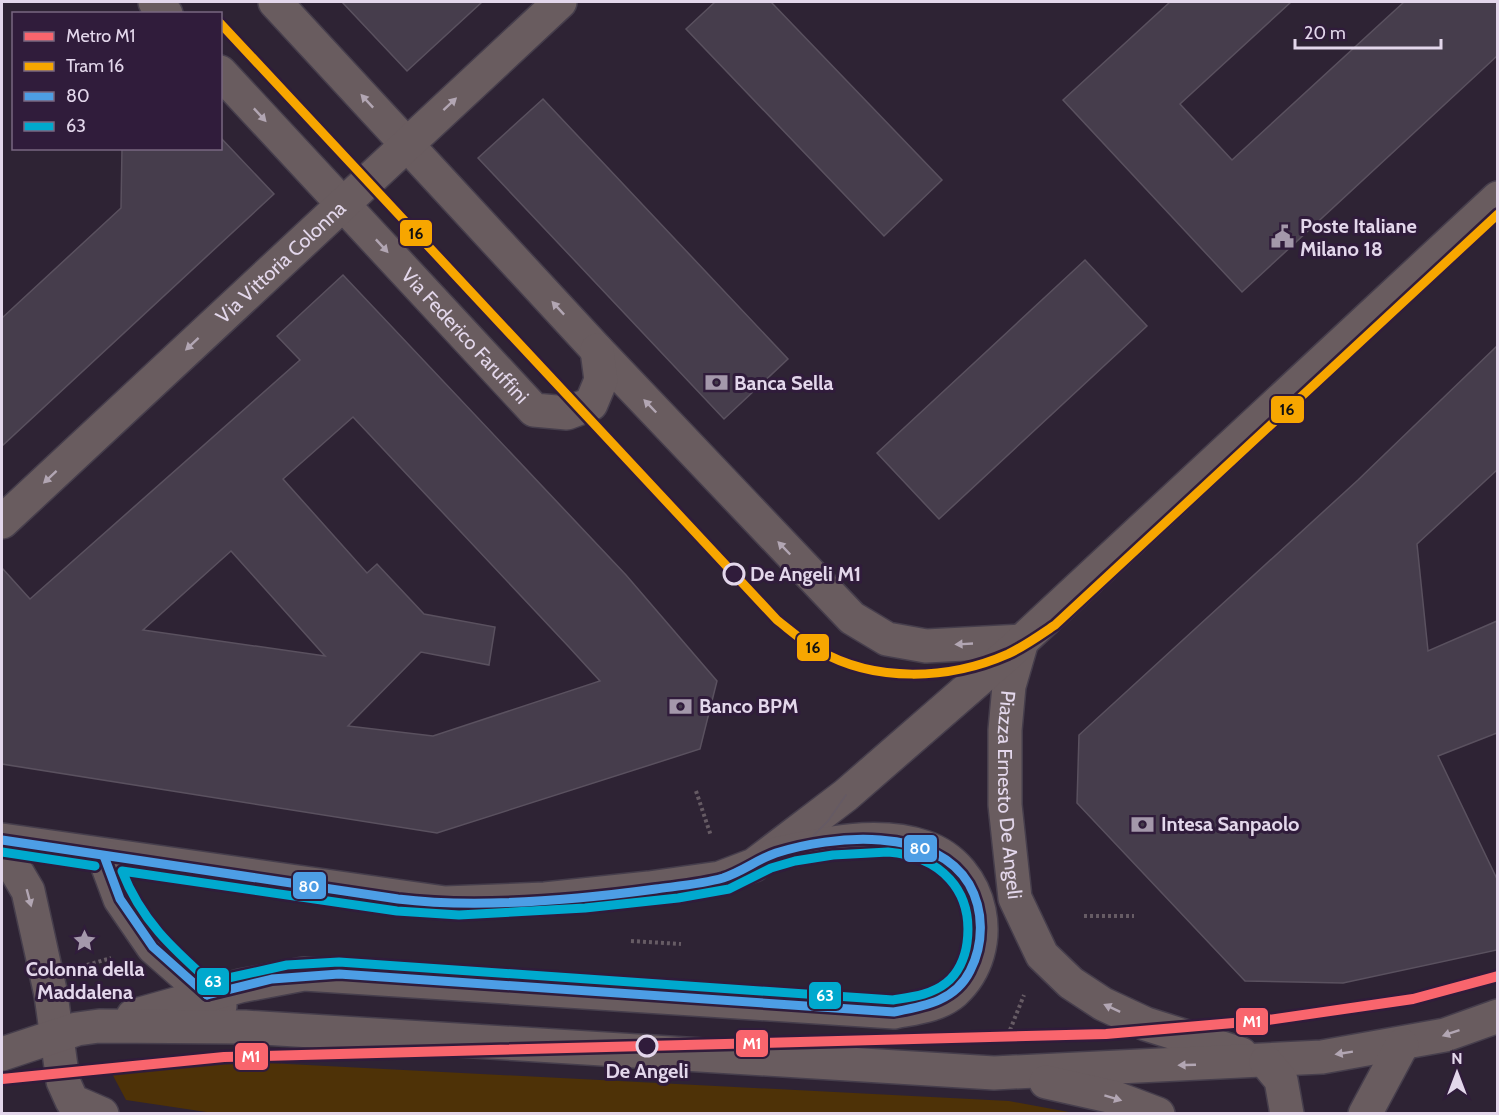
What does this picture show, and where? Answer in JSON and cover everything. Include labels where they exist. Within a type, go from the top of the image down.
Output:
[{"type":"street","points":[[275,2],[597,350],[852,618],[887,639],[926,646],[1022,641],[1497,198]]},
{"type":"street","name":"Via Vittoria Colonna","points":[[2,522],[560,2]]},
{"type":"street","name":"Via Federico Faruffini","points":[[222,74],[534,410],[567,413],[591,404],[601,380],[597,350]]},
{"type":"street","name":"Piazza Ernesto De Angeli","points":[[2,840],[445,903],[545,899],[700,882],[737,873],[754,866],[846,795],[1022,641]]},
{"type":"street","name":"Piazza Ernesto De Angeli","points":[[1022,641],[1009,686],[1005,730],[1005,805],[1015,898],[1042,955],[1071,982],[1103,1004],[1146,1024],[1266,1062]]},
{"type":"street","name":"Piazza Ernesto De Angeli","points":[[99,1026],[276,977],[304,974],[339,974],[894,1012],[933,1004],[953,993],[976,960],[982,920],[977,898],[964,876],[947,858],[925,847],[897,840],[833,844],[767,856]]},
{"type":"street","points":[[2,846],[28,891],[57,1036],[63,1081],[72,1101],[102,1113]]},
{"type":"street","points":[[104,856],[120,899],[153,947],[245,1027]]},
{"type":"street","name":"Piazza Ernesto De Angeli","points":[[2,1054],[77,1029],[99,1026],[245,1027],[994,1073],[1266,1062],[1402,1045],[1446,1035],[1497,1016]]},
{"type":"street","points":[[1365,1113],[1402,1045]]},
{"type":"street","points":[[1266,1062],[1281,1080],[1287,1113]]},
{"type":"street","name":"Piazza Ernesto De Angeli","points":[[994,1073],[1102,1095],[1158,1113]]},
{"type":"path","points":[[696,791],[714,844]]},
{"type":"path","points":[[1084,916],[1134,916]]},
{"type":"path","points":[[632,941],[681,944]]},
{"type":"path","points":[[81,966],[121,956]]},
{"type":"path","points":[[1007,1036],[1029,984]]},
{"type":"shaded area","points":[[228,1061],[1009,1101],[1074,1113],[220,1114],[126,1100],[109,1068]]},
{"type":"building","points":[[342,2],[482,2],[407,71]]},
{"type":"building","points":[[715,2],[771,2],[942,180],[884,236],[686,29]]},
{"type":"building","points":[[1170,2],[1291,2],[1180,104],[1232,160],[1404,2],[1497,2],[1497,56],[1242,292],[1063,100]]},
{"type":"building","points":[[543,99],[788,359],[724,419],[478,158]]},
{"type":"building","points":[[222,139],[274,194],[2,446],[2,318],[121,208],[122,150],[222,150]]},
{"type":"building","points":[[1085,260],[1147,326],[939,519],[877,453]]},
{"type":"building","points":[[343,275],[626,575],[717,681],[700,749],[437,833],[2,764],[2,568],[30,599],[300,360],[277,336]],"holes":[[[353,417],[568,646],[600,681],[433,736],[348,726],[421,652],[489,665],[495,627],[424,614],[377,564],[367,573],[283,479]],[[231,551],[325,656],[143,630]]]},
{"type":"building","points":[[1497,346],[1497,470],[1417,544],[1428,651],[1497,621],[1497,733],[1438,756],[1497,879],[1497,950],[1343,983],[1245,981],[1077,803],[1079,735],[1358,480]]},
{"type":"tram line","name":"16","points":[[222,25],[777,620],[812,647],[840,661],[888,673],[937,673],[985,663],[1014,651],[1055,625],[1498,214]]},
{"type":"tram line","points":[[813,836],[828,821],[846,795]]},
{"type":"metro line","name":"M1","points":[[2,1079],[224,1057],[1106,1034],[1268,1020],[1413,999],[1498,976]]},
{"type":"transit line","name":"80","points":[[2,840],[398,899],[461,903],[560,900],[690,885],[723,878],[776,853],[799,847],[825,842],[880,840],[907,844],[932,852],[953,865],[969,884],[980,916],[978,950],[964,981],[948,996],[938,1001],[894,1012],[339,974],[272,979],[207,995]]},
{"type":"transit line","name":"63","points":[[2,852],[95,866]]},
{"type":"transit line","name":"63","points":[[888,852],[923,860],[950,879],[959,892],[968,924],[965,954],[950,979],[927,993],[893,1000],[339,962],[287,965],[210,982],[170,945],[148,919],[122,871],[397,911],[459,915],[585,908],[678,898],[729,889],[771,868],[795,861],[833,855],[888,852]]},
{"type":"transit line","name":"80","points":[[104,856],[120,899],[153,947],[207,995]]},
{"type":"place","name":"Poste Italiane Milano 18","points":[[1282,237]]},
{"type":"place","name":"Banca Sella","points":[[716,383]]},
{"type":"place","name":"De Angeli M1","points":[[734,574]]},
{"type":"place","name":"Banco BPM","points":[[681,706]]},
{"type":"place","name":"Intesa Sanpaolo","points":[[1143,824]]},
{"type":"place","name":"Colonna della Maddalena","points":[[85,941]]},
{"type":"place","name":"De Angeli","points":[[647,1046]]}]
